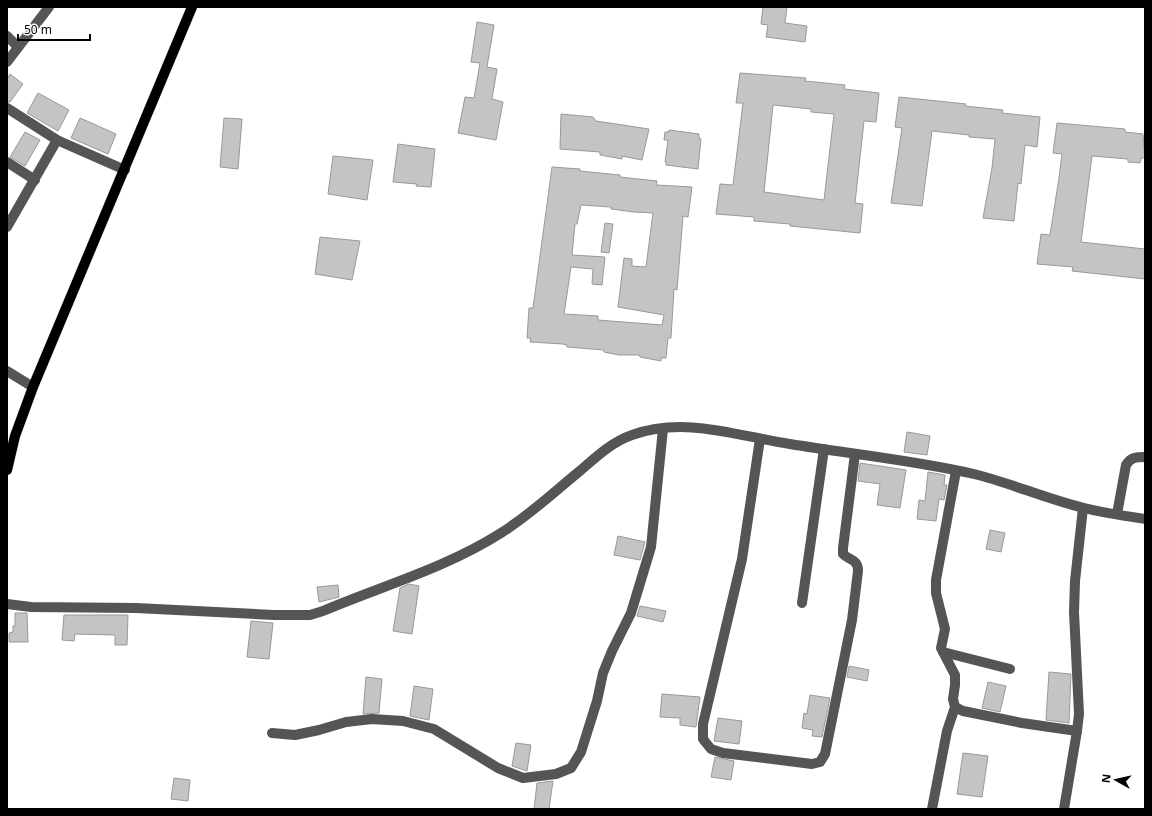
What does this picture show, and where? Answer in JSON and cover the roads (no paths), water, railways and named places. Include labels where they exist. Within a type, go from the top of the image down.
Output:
[{"type":"main road","points":[[8,464],[23,412],[33,387],[192,7]]},
{"type":"street","points":[[7,62],[49,7]]},
{"type":"street","points":[[7,36],[18,47]]},
{"type":"street","points":[[7,108],[57,140],[125,170]]},
{"type":"street","points":[[8,223],[57,140]]},
{"type":"street","points":[[7,162],[34,180]]},
{"type":"street","points":[[7,371],[33,387]]},
{"type":"street","points":[[7,604],[31,607],[136,608],[274,615],[304,615],[323,612],[452,560],[476,548],[503,532],[531,511],[609,447],[634,434],[663,429],[699,427],[718,429],[760,439],[956,471],[1006,483],[1083,508],[1145,519]]},
{"type":"street","points":[[272,733],[295,735],[346,722],[372,719],[403,721],[434,729],[498,768],[523,778],[556,774],[571,768],[581,752],[597,701],[603,673],[630,614],[651,547],[663,429]]},
{"type":"street","points":[[760,439],[741,565],[703,724],[703,739],[711,749],[724,753],[812,764],[820,762],[824,754],[852,620],[858,571],[858,565],[854,560],[843,554],[842,548],[855,454]]},
{"type":"street","points":[[802,603],[824,449]]},
{"type":"street","points":[[1117,514],[1126,465],[1129,460],[1135,457],[1145,457]]},
{"type":"street","points":[[932,809],[947,731],[955,707],[953,699],[955,676],[941,648],[945,629],[936,593],[936,580],[956,471]]},
{"type":"street","points":[[1064,809],[1078,732],[1079,714],[1074,612],[1075,581],[1083,508]]},
{"type":"street","points":[[943,652],[1010,669]]},
{"type":"street","points":[[955,707],[963,711],[1022,723],[1078,732]]}]
